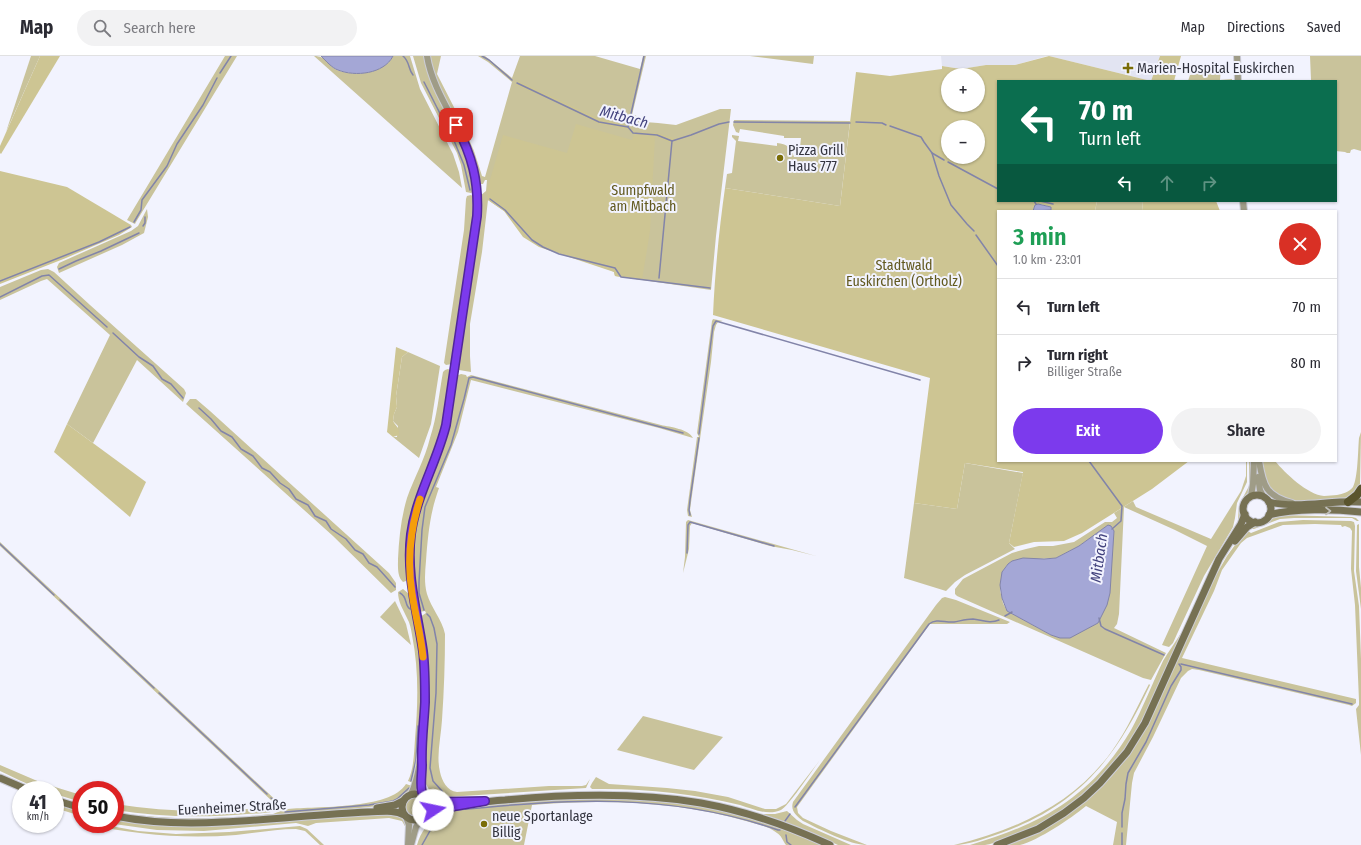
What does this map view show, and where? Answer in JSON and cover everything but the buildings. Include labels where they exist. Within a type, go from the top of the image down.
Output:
[{"type":"main road","points":[[1348,502],[1357,495],[1361,488]]},
{"type":"main road","points":[[1216,567],[1239,535],[1255,522],[1264,521],[1269,515],[1271,508],[1269,502],[1263,496],[1251,496],[1244,503],[1243,509],[1245,514],[1248,519],[1255,522]]},
{"type":"main road","points":[[1269,502],[1277,504],[1361,502]]},
{"type":"main road","points":[[1269,515],[1295,511],[1331,510],[1361,512]]},
{"type":"main road","points":[[997,845],[1038,829],[1064,813],[1084,798],[1100,783],[1127,752],[1145,723],[1219,559],[1243,521],[1245,514]]},
{"type":"main road","points":[[0,778],[12,783]]},
{"type":"main road","points":[[425,798],[429,806],[427,812],[421,819],[414,820],[405,816],[402,809],[403,801],[410,794],[418,794],[425,798],[440,802],[593,795],[674,799],[721,807],[755,816],[791,828],[829,845]]},
{"type":"main road","name":"Euenheimer Straße","points":[[124,817],[156,822],[204,823],[351,812],[392,806],[403,801]]},
{"type":"main road","points":[[427,812],[485,801]]},
{"type":"main road","name":"Euenheimer Straße","points":[[351,812],[395,812],[405,816]]},
{"type":"street","points":[[425,798],[421,785],[421,756],[425,703],[425,673],[423,651],[411,586],[409,566],[410,546],[416,508],[438,453],[446,425],[476,225],[478,199],[476,179],[469,152],[437,90],[430,72],[427,56]]},
{"type":"street","points":[[1237,56],[1238,80]]},
{"type":"street","points":[[1256,462],[1259,487],[1263,496]]},
{"type":"street","points":[[1251,496],[1256,462]]},
{"type":"street","points":[[1256,462],[1262,481],[1267,489],[1280,499],[1297,504]]},
{"type":"street","points":[[410,794],[415,785],[421,756]]},
{"type":"street","points":[[405,816],[409,825],[408,845]]},
{"type":"street","points":[[411,845],[416,827],[421,819]]},
{"type":"shaded area","points":[[941,56],[1047,56],[1015,65],[986,65],[967,68],[942,66]]},
{"type":"shaded area","name":"Marien-Hospital Euskirchen","points":[[1049,56],[1160,56],[1151,80]]},
{"type":"green space","points":[[31,56],[40,56],[6,132]]},
{"type":"green space","points":[[40,56],[60,56],[1,154],[0,146]]},
{"type":"green space","points":[[225,56],[237,56],[135,224],[127,220]]},
{"type":"green space","points":[[314,56],[322,57],[337,70],[360,73],[383,67],[393,56],[410,56],[420,89],[453,154],[462,188]]},
{"type":"green space","points":[[413,56],[424,56],[427,69],[436,92],[463,146],[469,162],[474,191],[471,193],[466,192],[457,153],[421,83]]},
{"type":"green space","name":"Sumpfwald am Mitbach","points":[[429,56],[441,56],[437,74],[460,119],[474,151],[482,176],[485,177],[512,82],[488,62],[478,56],[485,56],[512,78],[520,56],[595,56],[640,69],[643,56],[646,56],[632,115],[635,115],[645,122],[676,125],[720,109],[731,109],[711,290],[615,276],[614,272],[504,211],[488,200],[482,252],[470,324],[471,372],[459,370],[458,367],[478,232],[480,196],[486,191],[487,180],[485,180],[483,184],[480,184],[472,154],[439,88]]},
{"type":"green space","points":[[750,56],[814,56],[813,64]]},
{"type":"green space","name":"Stadtwald Euskirchen (Ortholz)","points":[[1049,56],[1147,80],[997,80],[997,202],[1097,202],[1095,210],[1051,210],[1051,207],[1040,204],[1035,205],[1033,210],[997,210],[997,462],[1188,462],[1152,489],[1082,533],[1064,541],[1034,542],[1014,547],[1009,543],[1023,472],[965,463],[957,509],[914,503],[930,378],[713,315],[725,188],[840,206],[856,72],[890,76],[941,69],[941,112],[985,112],[985,68],[967,68],[986,65],[1015,65]]},
{"type":"green space","points":[[1160,56],[1181,56],[1174,80],[1151,80]]},
{"type":"green space","points":[[1310,56],[1361,56],[1361,151],[1354,149],[1351,150],[1350,153],[1337,151],[1337,80],[1311,80]]},
{"type":"green space","name":"Stadtwald Euskirchen (Ortholz)","points":[[942,66],[955,68],[942,68]]},
{"type":"green space","points":[[1221,68],[1220,80],[1188,80],[1190,75]]},
{"type":"green space","points":[[518,81],[598,118],[629,126],[635,132],[657,133],[674,138],[671,143],[655,136],[650,231],[642,280],[615,276],[614,272],[539,247],[523,237],[504,211],[488,200],[487,190],[503,135],[567,153],[576,124],[632,140],[634,135],[628,129],[599,124],[560,104],[516,85]]},
{"type":"green space","points":[[734,120],[850,121],[840,206],[725,188],[727,174],[732,173],[736,141],[732,135],[739,136],[738,141],[777,146],[777,143],[783,144],[790,148],[794,157],[799,157],[801,138],[784,138],[784,136],[740,129],[739,133],[736,132],[733,125]]},
{"type":"green space","points":[[0,171],[67,187],[132,227],[119,235],[66,258],[0,284]]},
{"type":"green space","points":[[471,195],[475,199],[473,227],[452,364],[446,365],[444,363],[464,230],[466,199],[467,196]]},
{"type":"green space","points":[[1097,202],[1143,202],[1142,210],[1095,210]]},
{"type":"green space","points":[[1143,202],[1216,202],[1220,210],[1142,210]]},
{"type":"green space","points":[[147,209],[148,217],[144,233],[122,245],[59,273],[57,267],[59,263],[131,231],[138,226]]},
{"type":"green space","points":[[48,269],[54,272],[184,389],[186,393],[183,402],[137,360],[93,443],[67,424],[110,335],[47,279],[0,300],[0,287],[41,270]]},
{"type":"green space","points":[[713,319],[723,321],[718,322],[714,332],[690,510],[692,517],[688,516],[687,510],[697,437],[699,437],[697,433]]},
{"type":"green space","points":[[396,347],[408,352],[402,357],[396,396],[397,407],[393,421],[398,429],[399,435],[393,437],[387,432]]},
{"type":"green space","points":[[408,352],[440,366],[431,424],[419,458],[393,437],[397,437],[398,426],[393,421],[397,407],[396,396],[402,357]]},
{"type":"green space","points":[[448,369],[451,373],[442,430],[435,455],[418,493],[413,510],[408,539],[407,579],[403,582],[399,574],[398,551],[403,513],[432,430],[443,372]]},
{"type":"green space","points":[[461,374],[466,375],[467,377],[471,375],[679,429],[688,432],[693,438],[471,380],[458,432],[436,487],[439,488],[433,506],[430,524],[425,582],[429,599],[445,634],[442,720],[438,760],[442,779],[450,790],[457,792],[549,786],[582,786],[586,785],[590,779],[586,788],[447,797],[434,795],[426,784],[423,784],[427,711],[420,617],[426,613],[425,611],[419,612],[413,575],[413,538],[418,513],[445,439],[456,376]]},
{"type":"green space","points":[[190,399],[196,399],[210,411],[389,573],[396,583],[396,590],[391,593],[333,536],[186,404]]},
{"type":"green space","points":[[67,424],[146,482],[130,517],[54,452]]},
{"type":"green space","points":[[1361,432],[1360,485],[1349,498],[1318,502],[1296,501],[1276,494],[1267,484],[1260,462],[1276,462],[1297,483],[1318,495],[1337,495],[1348,491],[1355,483],[1359,438]]},
{"type":"green space","points":[[1247,462],[1247,482],[1237,503],[1233,527],[1204,576],[1173,643],[1169,647],[1162,645],[1207,546],[1124,507],[1119,614],[1117,624],[1114,628],[1166,653],[1151,680],[1143,678],[955,594],[955,589],[963,579],[1012,553],[1039,546],[1053,546],[1074,542],[1105,522],[1112,522],[1117,518],[1114,513],[1133,501],[1136,507],[1211,539],[1241,491],[1246,476]],"holes":[[[1107,526],[1111,526],[1114,531],[1108,599],[1098,623],[1064,638],[1051,635],[1007,611],[1003,603],[1000,590],[1004,569],[1008,564],[1015,560],[1056,558],[1079,546]]]},
{"type":"green space","points":[[1249,462],[1252,462],[1252,479],[1248,495],[1242,504],[1241,521],[1238,519],[1239,505],[1249,486]]},
{"type":"green space","points":[[965,463],[1023,473],[1009,543],[1015,549],[965,575],[946,591],[904,578],[914,503],[957,509]]},
{"type":"green space","points":[[1282,515],[1352,517],[1359,521],[1352,518],[1280,519],[1254,529],[1250,529],[1254,525],[1263,524],[1272,517]]},
{"type":"green space","points":[[688,520],[816,556],[770,546],[692,523],[690,526],[689,549],[683,573],[686,522]]},
{"type":"green space","points":[[1303,520],[1351,521],[1354,522],[1355,526],[1354,571],[1359,606],[1361,659],[1361,755],[1356,709],[1359,705],[1359,701],[1355,605],[1351,569],[1352,531],[1350,528],[1345,526],[1342,527],[1341,525],[1283,525],[1247,538],[1241,543],[1222,570],[1214,591],[1182,658],[1356,699],[1356,703],[1352,706],[1192,669],[1181,678],[1134,773],[1126,845],[1113,845],[1117,822],[1086,806],[1063,823],[1036,839],[1020,845],[1007,845],[1036,833],[1063,818],[1088,800],[1110,778],[1123,762],[1134,746],[1212,582],[1227,556],[1246,530],[1251,533],[1279,522]]},
{"type":"green space","points":[[1359,524],[1361,609],[1356,571],[1357,525]]},
{"type":"green space","points":[[0,542],[282,806],[282,808],[265,813],[197,816],[148,814],[124,811],[124,805],[192,811],[249,809],[268,807],[272,801],[0,546]]},
{"type":"green space","points":[[403,589],[409,594],[419,646],[422,678],[421,723],[413,783],[408,781],[414,755],[417,713],[417,674],[411,628],[398,596],[398,592]]},
{"type":"green space","points":[[945,597],[1010,622],[1007,624],[930,624],[797,807],[798,813],[803,818],[867,845],[843,840],[803,821],[793,811],[793,802],[936,605],[942,598]]},
{"type":"green space","points":[[395,601],[406,624],[411,645],[380,617]]},
{"type":"green space","points":[[1181,633],[1178,643],[1146,712],[1127,746],[1106,773],[1093,786],[1066,808],[1036,826],[994,843],[985,845],[970,845],[996,837],[1042,817],[1082,790],[1100,773],[1116,753],[1131,730],[1163,661]]},
{"type":"green space","points":[[1149,684],[1150,685],[1137,711],[1123,735],[1108,757],[1092,776],[1073,793],[1052,808],[1028,822],[983,839],[966,844],[954,845],[977,839],[1021,823],[1062,800],[1080,786],[1097,770],[1112,751],[1132,718]]},
{"type":"green space","points":[[643,716],[723,737],[694,770],[617,750]]},
{"type":"green space","points":[[820,760],[795,795],[781,810],[776,812],[760,811],[740,805],[685,794],[648,790],[592,789],[590,787],[596,777],[609,784],[695,791],[728,797],[765,809],[776,809],[786,804]]},
{"type":"green space","points":[[0,765],[37,781],[20,781],[0,771]]},
{"type":"green space","points":[[406,784],[412,786],[409,791],[399,800],[378,806],[351,809],[197,820],[143,817],[124,814],[194,818],[273,814],[288,809],[333,807],[369,803],[397,792]]},
{"type":"green space","points":[[64,790],[72,792],[72,799],[64,797]]},
{"type":"green space","points":[[415,796],[419,797],[425,803],[425,811],[419,817],[415,818],[411,817],[405,811],[404,807],[405,803],[411,797]]},
{"type":"green space","name":"neue Sportanlage Billig","points":[[586,798],[630,799],[688,804],[718,810],[763,823],[822,845],[786,845],[780,835],[758,824],[693,809],[640,803],[586,802],[532,805],[524,845],[417,845],[423,831],[431,821],[439,815],[440,810],[453,807],[538,800]]},
{"type":"green space","points":[[64,807],[72,809],[72,813],[64,811]]},
{"type":"green space","points":[[787,811],[803,824],[851,845],[838,845],[805,830],[762,814],[775,814]]},
{"type":"green space","points":[[387,813],[397,815],[401,818],[406,828],[402,821],[389,818],[316,823],[308,826],[296,823],[204,831],[157,830],[124,825],[124,821],[137,823]]},
{"type":"green space","points":[[300,826],[307,829],[324,845],[320,845],[305,831],[296,829],[199,837],[124,831],[124,828],[176,834],[229,832]]},
{"type":"water","points":[[321,56],[393,56],[383,67],[376,70],[352,73],[336,69]]},
{"type":"water","points":[[1038,204],[1051,207],[1051,210],[1033,210],[1035,205]]},
{"type":"water","points":[[1108,525],[1111,526],[1114,531],[1110,593],[1107,605],[1098,623],[1070,638],[1060,638],[1051,635],[1007,611],[1002,598],[1000,585],[1002,572],[1008,564],[1012,561],[1023,558],[1056,558],[1079,546]]},
{"type":"waterway","points":[[220,73],[231,56]]},
{"type":"waterway","points":[[403,56],[407,61],[413,75]]},
{"type":"waterway","name":"Mitbach","points":[[482,56],[489,60],[512,80]]},
{"type":"waterway","points":[[628,127],[644,56]]},
{"type":"waterway","points":[[134,222],[141,210],[142,200],[167,166],[177,144],[203,105],[217,78]]},
{"type":"waterway","points":[[424,82],[455,143],[464,165],[470,190]]},
{"type":"waterway","name":"Mitbach","points":[[517,83],[599,122],[628,127],[633,133],[657,135],[672,141],[719,124],[729,122]]},
{"type":"waterway","name":"Mitbach","points":[[734,122],[850,123]]},
{"type":"waterway","name":"Mitbach","points":[[856,122],[882,123],[886,125]]},
{"type":"waterway","name":"Mitbach","points":[[890,126],[921,137],[932,153],[939,176],[951,205],[974,231]]},
{"type":"waterway","points":[[659,278],[672,141]]},
{"type":"waterway","points":[[932,153],[941,158]]},
{"type":"waterway","points":[[952,164],[997,188]]},
{"type":"waterway","points":[[490,199],[505,210],[532,240],[559,254],[615,268],[621,277],[710,288]]},
{"type":"waterway","points":[[1044,202],[1053,204]]},
{"type":"waterway","points":[[143,226],[145,223],[145,217]]},
{"type":"waterway","points":[[0,281],[99,242],[130,227]]},
{"type":"waterway","points":[[59,269],[139,233]]},
{"type":"waterway","name":"Mitbach","points":[[976,235],[997,265]]},
{"type":"waterway","points":[[0,297],[42,276],[49,275],[107,327]]},
{"type":"waterway","points":[[699,434],[713,326],[716,321],[920,380]]},
{"type":"waterway","points":[[113,333],[139,357],[153,366],[162,379],[171,384],[183,398]]},
{"type":"waterway","points":[[424,610],[419,593],[419,582],[425,507],[451,445],[469,378],[473,377],[683,433]]},
{"type":"waterway","points":[[199,408],[221,431],[232,437],[241,449],[253,456],[262,468],[270,472],[280,483],[289,489],[296,499],[308,505],[315,516],[326,521],[331,529],[346,539],[355,550],[363,554],[369,563],[377,567],[395,587]]},
{"type":"waterway","points":[[690,515],[690,500],[699,438]]},
{"type":"waterway","name":"Mitbach","points":[[1090,462],[1122,506],[1121,521],[1112,529]]},
{"type":"waterway","points":[[687,553],[688,525],[690,522],[774,546]]},
{"type":"waterway","points":[[0,544],[54,595]]},
{"type":"waterway","points":[[400,593],[404,597],[410,609]]},
{"type":"waterway","points":[[60,600],[154,688]]},
{"type":"waterway","points":[[1005,616],[1012,612]]},
{"type":"waterway","points":[[427,614],[430,617],[434,628],[437,644],[436,693],[430,768],[433,781],[442,791],[442,794]]},
{"type":"waterway","name":"Mitbach","points":[[1099,618],[1101,626],[1105,629],[1164,655]]},
{"type":"waterway","points":[[795,807],[929,624],[935,621],[954,622],[973,619],[989,622],[999,620]]},
{"type":"waterway","name":"Mitbach","points":[[1122,827],[1122,813],[1128,773],[1146,742],[1171,686],[1181,670],[1179,664]]},
{"type":"waterway","points":[[1181,664],[1352,704]]},
{"type":"waterway","points":[[159,693],[267,794]]},
{"type":"waterway","points":[[411,781],[416,760],[418,726]]},
{"type":"waterway","points":[[285,812],[369,805],[393,801],[409,788]]},
{"type":"waterway","points":[[445,813],[456,810],[498,806],[578,801],[658,804],[697,809],[780,830]]},
{"type":"waterway","points":[[422,845],[431,829],[444,818],[446,814],[444,812]]},
{"type":"waterway","points":[[785,821],[790,814]]},
{"type":"waterway","name":"Mitbach","points":[[1122,833],[1122,845]]},
{"type":"waterway","points":[[786,835],[787,842],[791,845]]},
{"type":"slow traffic","points":[[420,499],[416,508],[413,524],[409,566],[412,595],[420,632],[423,657]]},
{"type":"place","name":"Marien-Hospital Euskirchen","points":[[1128,68]]},
{"type":"place","name":"Pizza Grill Haus 777","points":[[780,158]]},
{"type":"place","name":"neue Sportanlage Billig","points":[[484,824]]},
{"type":"route","points":[[433,810],[448,806],[485,801],[434,802],[427,800],[422,793],[421,756],[425,703],[424,668],[423,651],[412,595],[409,566],[414,517],[420,497],[438,453],[446,425],[477,216],[476,179],[472,161],[456,125]]}]
